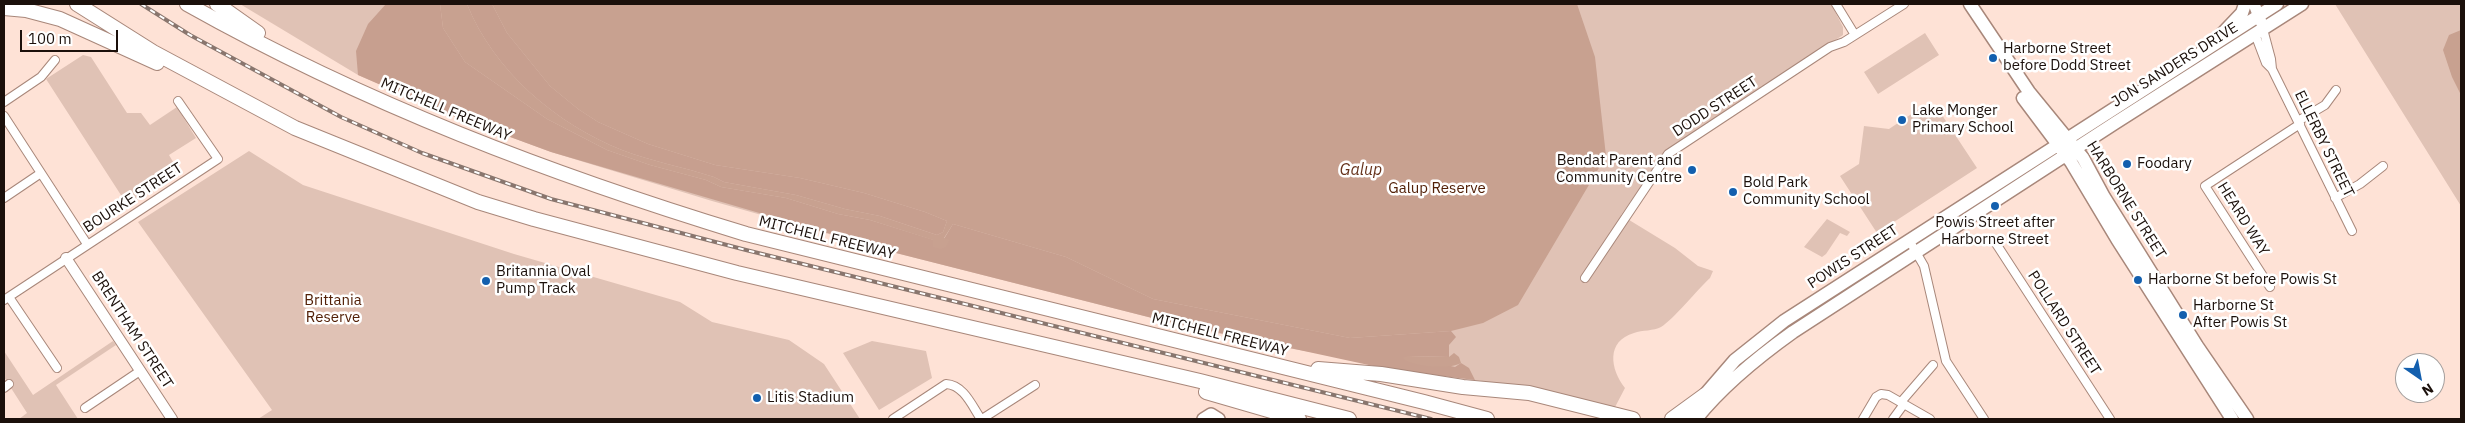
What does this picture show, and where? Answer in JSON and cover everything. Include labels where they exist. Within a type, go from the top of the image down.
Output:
[{"type":"highway","points":[[77,4],[153,52],[222,91],[295,128],[470,199],[525,216],[737,272],[1349,419]]},
{"type":"highway","name":"MITCHELL FREEWAY","points":[[187,4],[286,55],[447,130],[556,173],[656,207],[756,237],[1487,419]]},
{"type":"highway","points":[[217,4],[286,55]]},
{"type":"highway","points":[[5,8],[41,13],[60,19],[101,39],[222,91]]},
{"type":"highway","points":[[1068,351],[1299,419]]},
{"type":"highway","points":[[1277,366],[1381,374],[1463,387],[1529,393],[1627,419]]},
{"type":"highway","points":[[1672,419],[1704,395]]},
{"type":"main road","name":"HARBORNE STREET","points":[[1961,4],[2022,97],[2045,126],[2062,140]]},
{"type":"main road","name":"HARBORNE STREET","points":[[1970,4],[2198,346],[2232,411]]},
{"type":"main road","points":[[2245,4],[2257,21]]},
{"type":"main road","points":[[2204,51],[2239,17],[2245,4]]},
{"type":"main road","name":"JON SANDERS DRIVE","points":[[2070,152],[2257,21],[2277,4]]},
{"type":"main road","name":"JON SANDERS DRIVE","points":[[2062,140],[2204,51],[2257,21],[2302,4]]},
{"type":"main road","points":[[2019,168],[2028,156],[2044,142],[2045,126]]},
{"type":"main road","name":"POWIS STREET","points":[[1684,419],[1735,360],[1770,332],[2062,140]]},
{"type":"main road","name":"HARBORNE STREET","points":[[2070,152],[2083,180],[2117,239],[2232,411],[2247,419]]},
{"type":"main road","name":"POWIS STREET","points":[[1696,419],[1712,400],[1771,348],[2070,152]]},
{"type":"main road","points":[[2042,170],[2063,169],[2083,180]]},
{"type":"main road","points":[[1202,418],[1211,414],[1221,419]]},
{"type":"street","points":[[1836,4],[1855,35]]},
{"type":"street","name":"DODD STREET","points":[[1586,278],[1668,154],[1830,47],[1855,35],[1904,4]]},
{"type":"street","name":"ELLERBY STREET","points":[[2257,21],[2272,60],[2272,69],[2352,231]]},
{"type":"street","points":[[4,102],[41,77],[55,60]]},
{"type":"street","points":[[2299,123],[2325,105],[2336,90]]},
{"type":"street","name":"BOURKE STREET","points":[[7,298],[218,159],[178,101]]},
{"type":"street","points":[[4,116],[87,244]]},
{"type":"street","name":"HEARD WAY","points":[[2270,287],[2205,186],[2299,123]]},
{"type":"street","points":[[2335,198],[2360,184],[2383,166]]},
{"type":"street","points":[[4,198],[41,173]]},
{"type":"street","points":[[1909,240],[1924,266],[1946,362],[1984,419]]},
{"type":"street","name":"POLLARD STREET","points":[[1995,242],[2110,419]]},
{"type":"street","name":"BRENTHAM STREET","points":[[66,258],[172,419]]},
{"type":"street","points":[[7,298],[57,368]]},
{"type":"street","points":[[1894,419],[1903,403],[1934,365]]},
{"type":"street","points":[[85,408],[140,371]]},
{"type":"street","points":[[893,419],[946,384],[954,384],[962,391],[982,419],[1035,385]]},
{"type":"street","points":[[1863,419],[1876,397],[1881,394],[1888,395],[1930,419]]},
{"type":"green space","name":"Galup","points":[[240,4],[1831,4],[1843,27],[1843,35],[1666,151],[1621,215],[1675,248],[1698,266],[1713,271],[1710,278],[1661,327],[1634,333],[1619,342],[1613,356],[1614,364],[1616,373],[1625,388],[1614,409],[1533,388],[1453,377],[1265,344],[1160,320],[896,253],[712,201],[551,152],[445,113],[358,75]]},
{"type":"green space","points":[[2335,4],[2461,4],[2461,206]]},
{"type":"green space","points":[[1925,33],[1939,55],[1878,94],[1864,72]]},
{"type":"green space","points":[[83,55],[91,57],[127,113],[141,113],[150,125],[177,107],[196,138],[169,155],[179,172],[128,206],[46,79]]},
{"type":"green space","points":[[1922,107],[1928,115],[1938,109],[1977,168],[1877,233],[1840,176],[1859,164],[1864,126],[1889,129]]},
{"type":"green space","name":"Brittania Reserve","points":[[249,151],[303,185],[514,254],[680,302],[712,322],[789,340],[824,364],[860,419],[258,419],[272,410],[138,222]]},
{"type":"green space","points":[[1827,219],[1850,232],[1847,236],[1840,233],[1822,257],[1804,247]]},
{"type":"green space","points":[[113,341],[116,345],[56,385],[78,419],[19,419],[27,413],[4,377],[4,351],[33,395]]},
{"type":"green space","points":[[872,341],[926,351],[932,378],[879,410],[843,353]]},
{"type":"shaded area","points":[[386,4],[440,4],[443,28],[465,62],[547,119],[607,150],[650,165],[706,180],[721,187],[786,198],[838,214],[870,220],[934,240],[933,247],[944,239],[953,224],[1066,257],[1153,299],[1350,338],[1451,331],[1456,337],[1449,345],[1449,357],[1408,356],[1455,367],[1461,363],[1469,368],[1475,380],[1392,370],[1160,320],[896,253],[551,152],[445,113],[358,75],[356,51],[368,24]]},
{"type":"shaded area","points":[[467,4],[492,4],[507,33],[550,86],[578,109],[598,122],[648,144],[715,165],[800,178],[864,193],[925,212],[947,221],[943,232],[937,235],[880,216],[845,209],[796,195],[724,182],[714,177],[633,154],[597,139],[551,110],[510,73],[493,51]]},
{"type":"water","name":"Galup","points":[[440,4],[467,4],[493,51],[510,73],[551,110],[597,139],[633,154],[714,177],[724,182],[796,195],[845,209],[880,216],[937,235],[943,232],[947,221],[925,212],[864,193],[800,178],[715,165],[648,144],[598,122],[578,109],[550,86],[507,33],[492,4],[1577,4],[1595,57],[1606,156],[1518,305],[1483,323],[1451,331],[1350,338],[1153,299],[1066,257],[953,224],[944,238],[950,240],[946,247],[941,249],[933,247],[933,240],[870,220],[838,214],[786,198],[721,187],[706,180],[650,165],[607,150],[547,119],[465,62],[443,28]]},
{"type":"water","points":[[2461,30],[2461,95],[2452,77],[2443,50],[2449,35]]},
{"type":"water","points":[[1454,353],[1459,357],[1461,363],[1440,367],[1414,364],[1402,358],[1408,356],[1449,357]]},
{"type":"railway","points":[[141,4],[190,35],[341,117],[422,153],[551,199],[746,250],[1431,419]]},
{"type":"place","name":"Harborne Street before Dodd Street","points":[[1993,58]]},
{"type":"place","name":"Lake Monger Primary School","points":[[1902,120]]},
{"type":"place","name":"Foodary","points":[[2127,164]]},
{"type":"place","name":"Bendat Parent and Community Centre","points":[[1692,170]]},
{"type":"place","name":"Bold Park Community School","points":[[1733,192]]},
{"type":"place","name":"Powis Street after Harborne Street","points":[[1995,206]]},
{"type":"place","name":"Harborne St before Powis St","points":[[2138,280]]},
{"type":"place","name":"Britannia Oval Pump Track","points":[[486,281]]},
{"type":"place","name":"Harborne St After Powis St","points":[[2183,315]]},
{"type":"place","name":"Litis Stadium","points":[[757,398]]},
{"type":"park label","name":"Galup Reserve","points":[[1437,189]]}]
